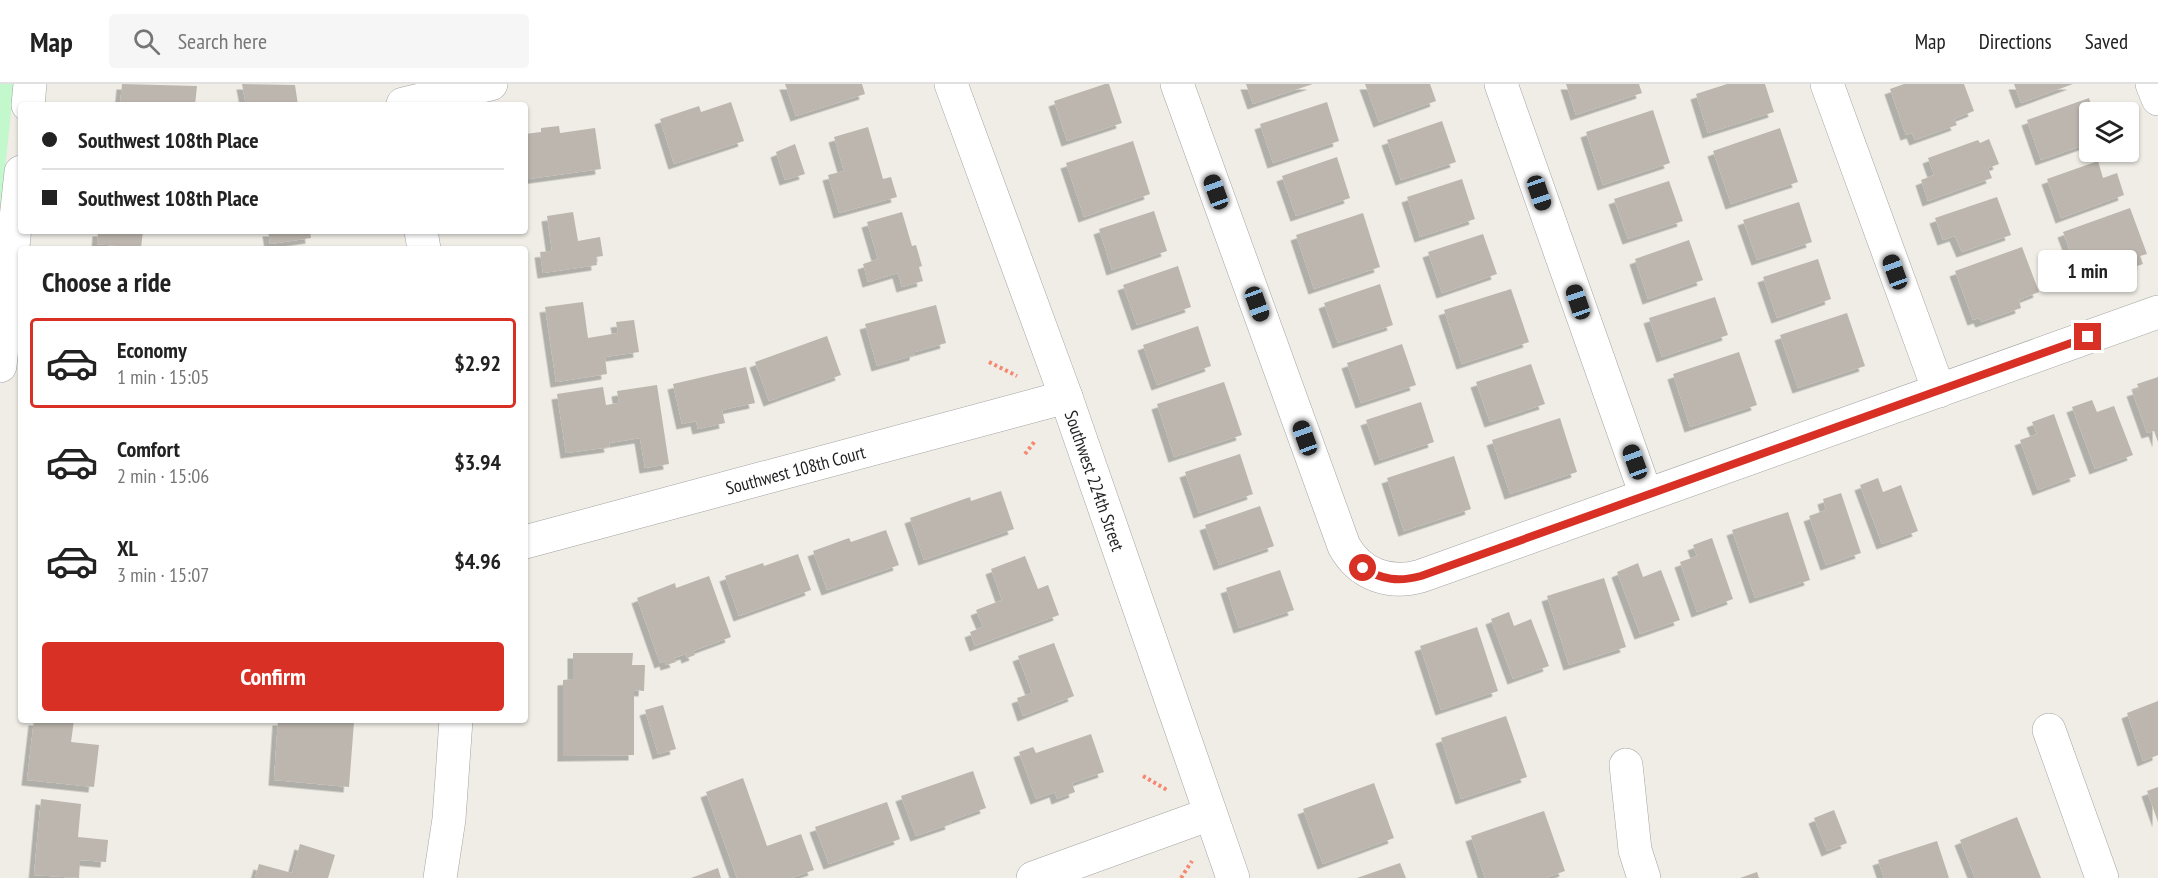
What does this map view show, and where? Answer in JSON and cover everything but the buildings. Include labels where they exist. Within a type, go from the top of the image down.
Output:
[{"type":"street","points":[[28,102],[30,84]]},
{"type":"street","points":[[402,98],[491,84]]},
{"type":"street","name":"Southwest 224th Street","points":[[951,84],[1066,397],[1233,878]]},
{"type":"street","points":[[1177,84],[1344,546],[1352,559],[1380,578],[1403,580],[1421,576],[2158,312]]},
{"type":"street","points":[[1501,84],[1646,495]]},
{"type":"street","points":[[1827,84],[1939,391]]},
{"type":"street","points":[[2152,84],[2158,99]]},
{"type":"street","points":[[0,366],[18,200]]},
{"type":"street","name":"Southwest 108th Court","points":[[528,541],[1066,397]]},
{"type":"street","points":[[440,878],[449,819],[456,723]]},
{"type":"street","points":[[2049,730],[2102,878]]},
{"type":"street","points":[[1626,765],[1635,850],[1644,878]]},
{"type":"street","points":[[1033,878],[1210,814]]},
{"type":"path","points":[[989,362],[1020,377]]},
{"type":"path","points":[[1025,454],[1041,434]]},
{"type":"path","points":[[1143,776],[1167,790]]},
{"type":"path","points":[[1181,878],[1192,861]]},
{"type":"green space","points":[[0,84],[14,84],[0,216]]},
{"type":"route","points":[[1363,568],[1380,578],[1412,579],[2088,337]]}]
